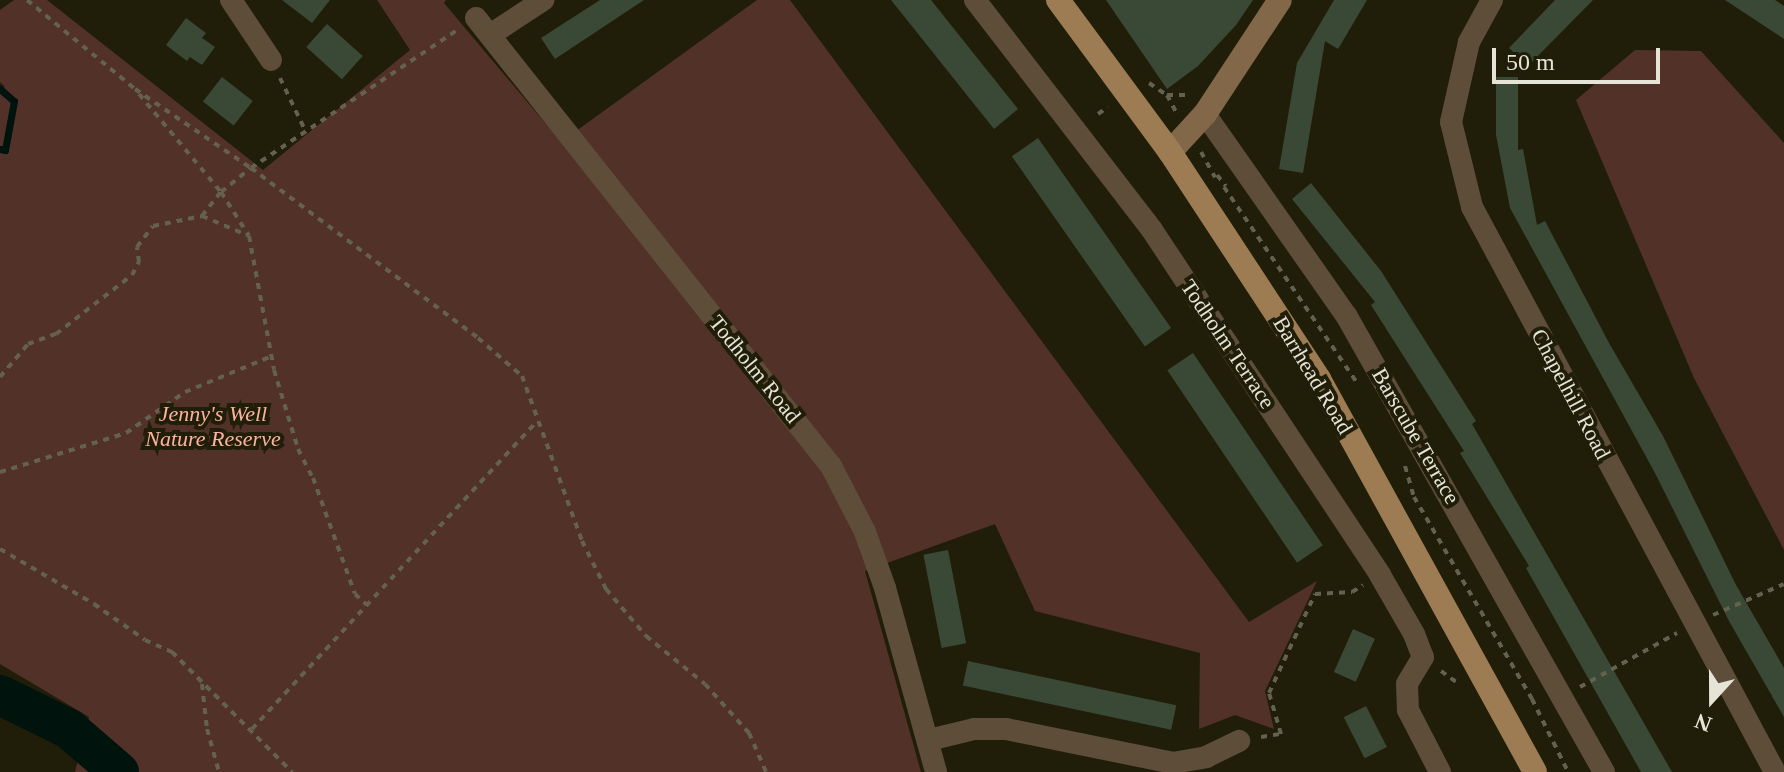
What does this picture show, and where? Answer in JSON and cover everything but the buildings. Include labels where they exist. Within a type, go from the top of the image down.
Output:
[{"type":"main road","name":"Barrhead Road","points":[[1058,0],[1170,152],[1319,379],[1535,772]]},
{"type":"street","points":[[231,0],[271,60]]},
{"type":"street","points":[[483,27],[543,0]]},
{"type":"street","name":"Todholm Terrace","points":[[975,0],[1152,230],[1380,575],[1414,634],[1423,657]]},
{"type":"street","points":[[1170,152],[1205,114],[1280,0]]},
{"type":"street","name":"Chapelhill Road","points":[[1492,0],[1469,42],[1451,122],[1472,207],[1775,772]]},
{"type":"street","name":"Todholm Road","points":[[483,27],[831,466],[865,532],[936,772]]},
{"type":"street","name":"Barscube Terrace","points":[[1205,114],[1346,315],[1564,696],[1604,772]]},
{"type":"street","points":[[1423,657],[1407,684],[1408,710],[1440,772]]},
{"type":"street","points":[[929,740],[974,729],[1006,729],[1173,763],[1206,757],[1239,741]]},
{"type":"path","points":[[27,0],[135,89],[251,168],[522,376],[582,541],[606,589],[646,636],[705,684],[749,733],[766,772]]},
{"type":"path","points":[[202,216],[221,192],[305,130],[483,27]]},
{"type":"path","points":[[271,60],[305,130]]},
{"type":"path","points":[[135,89],[221,192],[249,236],[272,356],[298,449],[313,478],[355,594],[367,605]]},
{"type":"path","points":[[1224,187],[1359,385]]},
{"type":"path","points":[[0,377],[28,344],[56,334],[132,275],[139,262],[137,247],[153,226],[202,216],[249,236]]},
{"type":"path","points":[[0,472],[126,433],[185,392],[272,356]]},
{"type":"path","points":[[252,729],[537,421]]},
{"type":"path","points":[[1401,456],[1414,497],[1532,699],[1568,772]]},
{"type":"path","points":[[0,549],[94,604],[145,640],[172,652],[292,772]]},
{"type":"path","points":[[1239,741],[1281,734],[1269,693],[1315,594],[1352,592],[1380,575]]},
{"type":"path","points":[[1564,696],[1694,623],[1784,584]]},
{"type":"path","points":[[1423,657],[1463,687]]},
{"type":"path","points":[[202,682],[207,729],[219,772]]},
{"type":"green space","name":"Jenny's Well Nature Reserve","points":[[14,0],[47,0],[263,170],[410,50],[377,0],[446,0],[444,3],[561,142],[757,0],[790,0],[1249,622],[1317,581],[1265,691],[1274,729],[1235,715],[1199,729],[1200,653],[1035,611],[995,524],[865,571],[921,772],[75,772],[89,717],[0,664],[0,90],[5,87],[0,82],[0,10]]},
{"type":"green space","points":[[1635,50],[1701,51],[1784,143],[1784,550],[1694,378],[1576,100]]},
{"type":"waterway","points":[[0,89],[14,101],[5,150],[0,149]]},
{"type":"waterway","points":[[0,695],[69,729],[119,772]]}]
